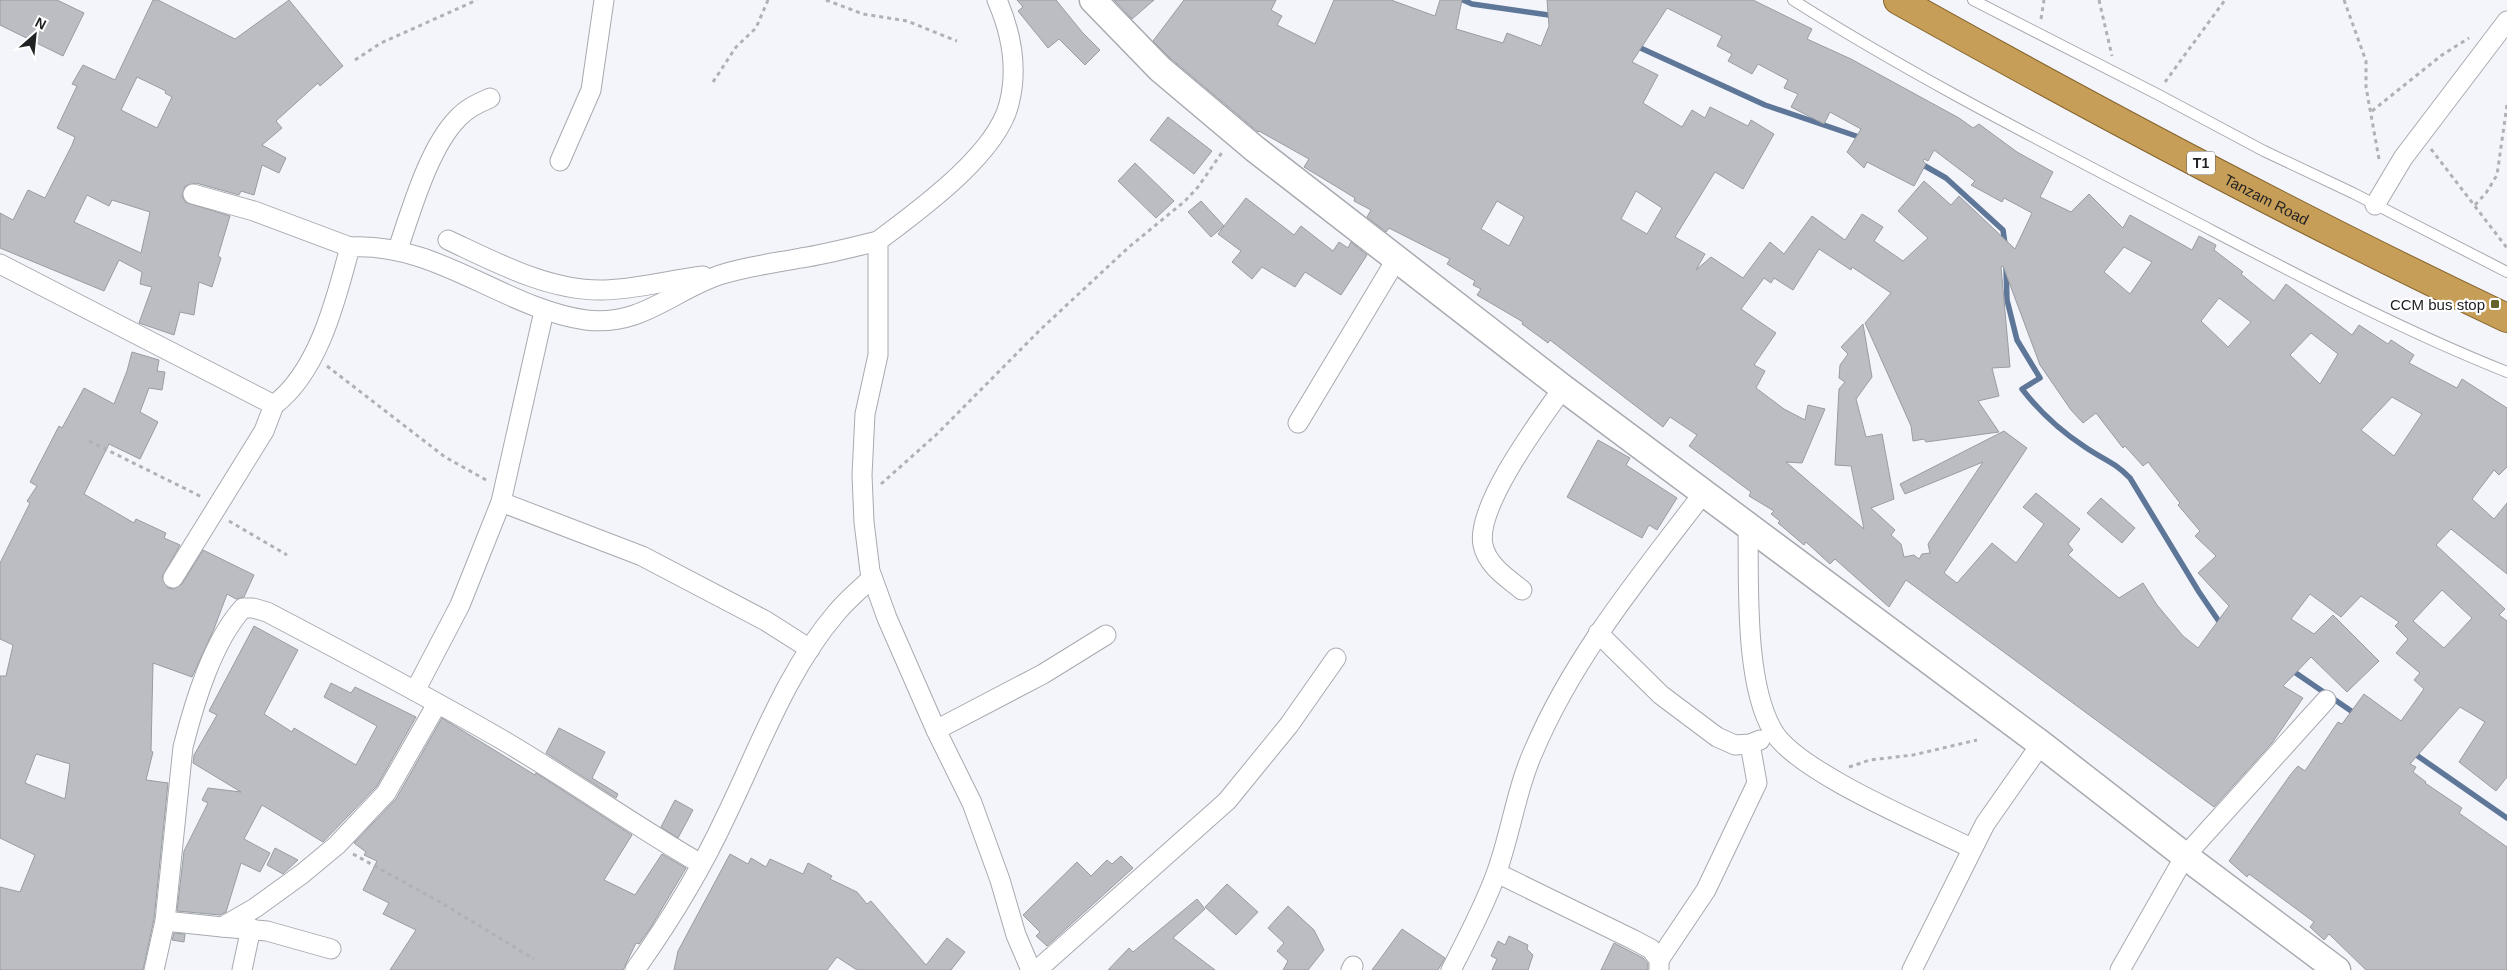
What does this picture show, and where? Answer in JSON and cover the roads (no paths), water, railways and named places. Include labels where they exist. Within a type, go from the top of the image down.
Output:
[{"type":"highway","name":"Tanzam Road","points":[[1898,0],[2009,62],[2233,180],[2507,318]]},
{"type":"main road","points":[[1093,0],[1160,69],[1234,132],[1396,260],[1563,388],[1705,491],[2041,744],[2185,856],[2337,970]]},
{"type":"street","points":[[560,161],[591,90],[604,0]]},
{"type":"street","points":[[448,240],[528,274],[565,286],[590,289],[640,287],[721,274],[878,241],[959,174],[988,144],[999,128],[1009,106],[1012,69],[1009,30],[997,0]]},
{"type":"street","points":[[2378,198],[2420,135],[2507,21]]},
{"type":"street","points":[[398,250],[420,188],[451,126],[470,107],[490,98]]},
{"type":"street","points":[[193,194],[254,211],[350,248],[369,246],[398,250],[450,268],[544,311],[588,320],[616,319],[649,311],[688,289],[721,274]]},
{"type":"street","points":[[878,241],[878,355],[865,414],[863,502],[866,550],[872,578],[936,730],[972,803],[1000,880],[1016,935],[1031,970]]},
{"type":"street","points":[[173,578],[264,431],[274,405],[287,395],[296,384],[312,355],[336,298],[350,248]]},
{"type":"street","points":[[1298,424],[1396,260]]},
{"type":"street","points":[[0,264],[274,405]]},
{"type":"street","points":[[415,692],[460,605],[503,496],[544,311]]},
{"type":"street","points":[[1522,590],[1490,561],[1483,546],[1482,529],[1491,504],[1504,480],[1538,422],[1563,388]]},
{"type":"street","points":[[1451,970],[1497,872],[1523,777],[1533,752],[1569,680],[1598,633],[1705,491]]},
{"type":"street","points":[[503,496],[642,556],[766,621],[810,648]]},
{"type":"street","points":[[1748,525],[1749,610],[1752,650],[1766,718],[1774,733],[1796,755],[1825,774],[1971,848]]},
{"type":"street","points":[[635,970],[667,923],[701,864],[782,698],[810,648],[836,613],[872,578]]},
{"type":"street","points":[[154,970],[165,921],[182,753],[186,732],[217,649],[235,617],[243,608],[253,608],[266,612],[507,743],[644,831],[701,864]]},
{"type":"street","points":[[1598,633],[1661,695],[1717,737],[1735,745],[1750,744],[1774,733]]},
{"type":"street","points":[[936,730],[1043,674],[1106,635]]},
{"type":"street","points":[[1037,970],[1227,801],[1288,725],[1336,658]]},
{"type":"street","points":[[2120,970],[2185,856],[2326,700]]},
{"type":"street","points":[[222,926],[274,895],[337,845],[386,793],[437,704]]},
{"type":"street","points":[[1659,965],[1706,890],[1757,783],[1750,744]]},
{"type":"street","points":[[1912,970],[1971,848],[1999,802],[2041,744]]},
{"type":"street","points":[[1497,872],[1651,949],[1659,965]]},
{"type":"street","points":[[165,921],[251,928],[331,949]]},
{"type":"street","points":[[242,970],[251,928]]},
{"type":"lane","points":[[1793,0],[1874,51],[1978,109],[2345,298],[2507,372]]},
{"type":"lane","points":[[1973,0],[2158,94],[2264,151],[2378,198],[2507,272]]},
{"type":"waterway","points":[[1463,0],[1472,4],[1556,16]]},
{"type":"waterway","points":[[1634,45],[1765,105],[1862,138]]},
{"type":"waterway","points":[[1918,162],[1946,178],[2003,230],[2005,244]]},
{"type":"waterway","points":[[2006,268],[2007,300],[2017,340],[2040,378],[2022,389],[2059,428],[2130,478],[2199,592],[2218,620],[2225,625]]},
{"type":"waterway","points":[[2290,669],[2357,715]]},
{"type":"waterway","points":[[2412,752],[2507,818]]},
{"type":"place","name":"CCM bus stop","points":[[2495,304]]}]
